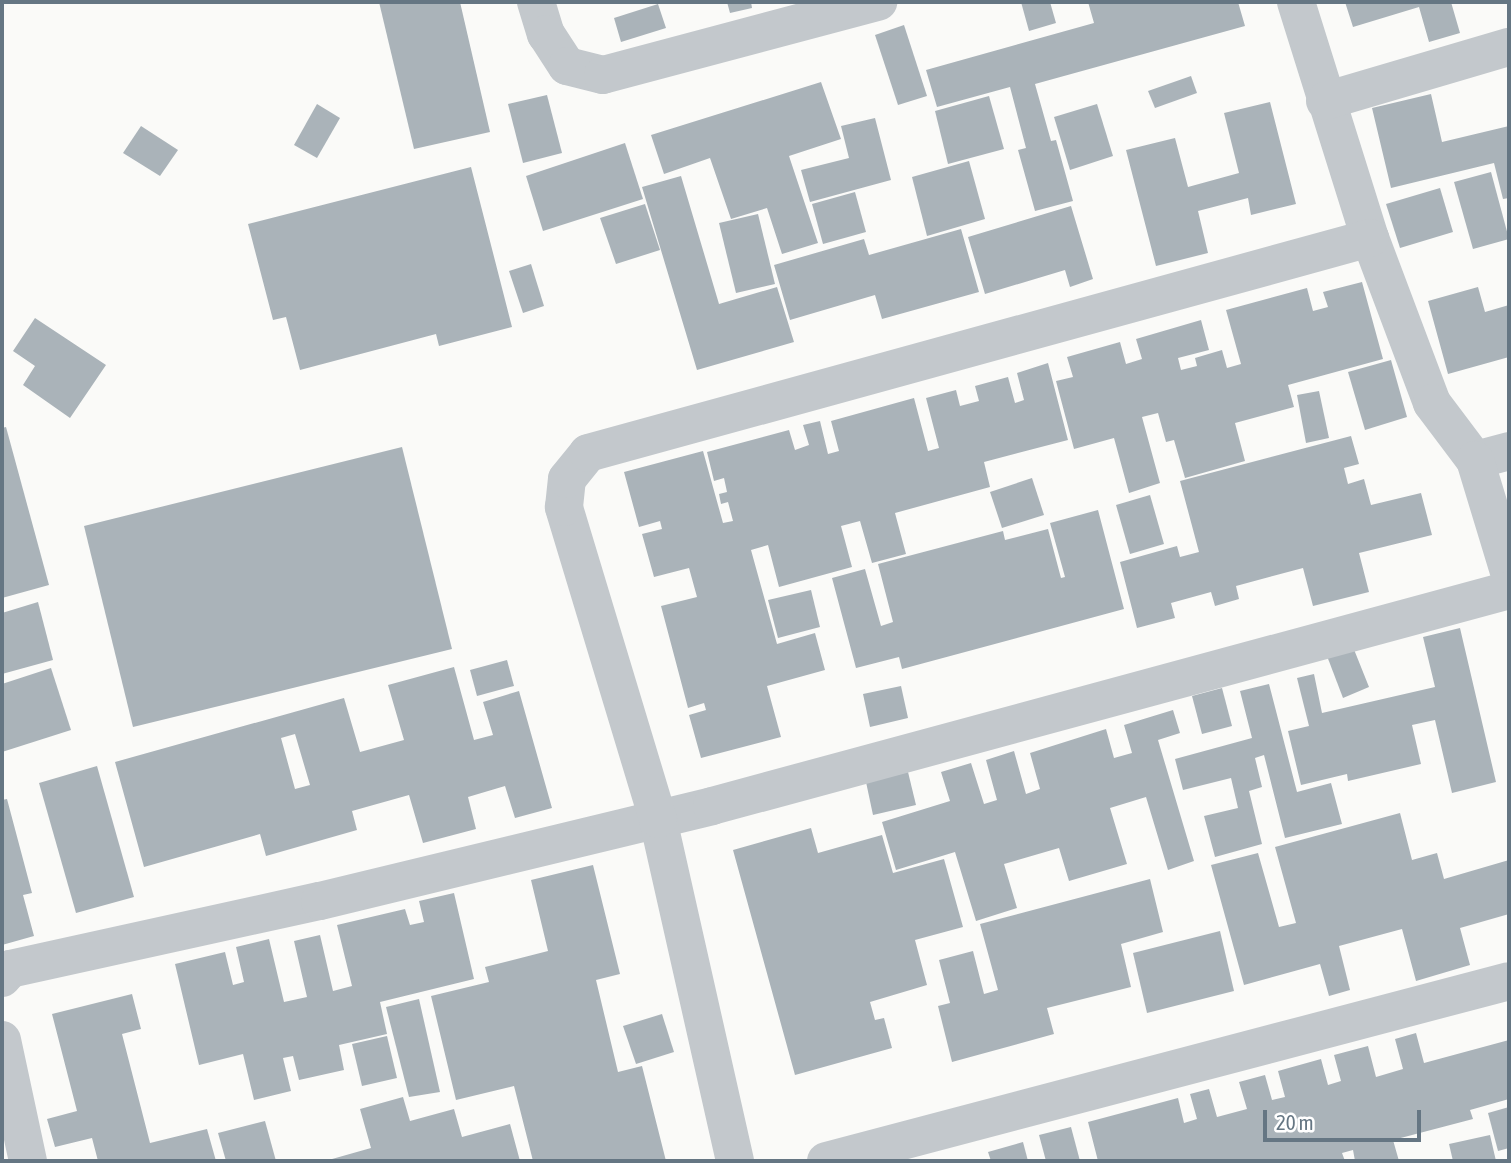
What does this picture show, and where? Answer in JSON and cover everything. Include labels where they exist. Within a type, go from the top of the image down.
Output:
[{"type":"street","points":[[536,2],[546,34],[567,66],[603,75],[878,2]]},
{"type":"street","points":[[1296,2],[1370,238],[1432,402],[1492,456],[1509,572]]},
{"type":"street","points":[[1325,101],[1509,47]]},
{"type":"street","points":[[735,1161],[658,819],[564,507],[567,479],[588,453],[1370,238]]},
{"type":"street","points":[[2,978],[10,969],[320,901],[658,819],[1509,590]]},
{"type":"street","points":[[826,1161],[1509,981]]},
{"type":"street","points":[[2,1040],[28,1161]]},
{"type":"building","points":[[379,2],[460,2],[490,132],[414,149]]},
{"type":"building","points":[[727,2],[751,2],[752,8],[730,13]]},
{"type":"building","points":[[1021,2],[1050,2],[1056,23],[1029,31]]},
{"type":"building","points":[[1088,2],[1238,2],[1245,26],[1035,84],[1051,141],[1056,140],[1073,201],[1035,211],[1018,150],[1026,148],[1010,87],[937,107],[926,70],[1094,23]]},
{"type":"building","points":[[1345,2],[1451,2],[1460,33],[1429,42],[1419,7],[1353,27]]},
{"type":"building","points":[[658,4],[666,28],[621,42],[614,18]]},
{"type":"building","points":[[904,25],[927,96],[898,105],[875,35]]},
{"type":"building","points":[[1191,76],[1197,93],[1155,108],[1148,91]]},
{"type":"building","points":[[821,82],[841,139],[789,156],[818,243],[782,254],[767,208],[731,219],[710,158],[664,174],[651,135]]},
{"type":"building","points":[[1431,94],[1442,142],[1509,126],[1509,198],[1503,199],[1494,163],[1391,188],[1372,108]]},
{"type":"building","points":[[547,95],[562,153],[523,163],[508,104]]},
{"type":"building","points":[[989,96],[1004,149],[948,164],[935,111]]},
{"type":"building","points":[[1270,102],[1296,204],[1251,215],[1248,198],[1198,211],[1208,253],[1156,266],[1126,150],[1175,138],[1188,187],[1239,173],[1224,113]]},
{"type":"building","points":[[317,104],[340,118],[317,158],[294,145]]},
{"type":"building","points":[[1097,104],[1113,156],[1070,170],[1054,117]]},
{"type":"building","points":[[875,118],[891,180],[810,202],[801,170],[849,158],[841,126]]},
{"type":"building","points":[[141,126],[178,150],[160,176],[123,153]]},
{"type":"building","points":[[625,143],[643,199],[543,231],[526,176]]},
{"type":"building","points":[[969,161],[985,219],[927,236],[912,177]]},
{"type":"building","points":[[471,167],[512,327],[439,346],[436,334],[300,370],[286,317],[273,320],[248,224]]},
{"type":"building","points":[[1491,172],[1509,239],[1473,249],[1454,182]]},
{"type":"building","points":[[681,176],[719,304],[777,287],[794,342],[697,370],[642,187]]},
{"type":"building","points":[[1440,188],[1453,232],[1400,248],[1386,204]]},
{"type":"building","points":[[855,192],[866,232],[823,244],[812,204]]},
{"type":"building","points":[[645,204],[660,250],[616,264],[600,218]]},
{"type":"building","points":[[1071,206],[1093,279],[1070,287],[1065,270],[985,294],[968,237]]},
{"type":"building","points":[[758,214],[775,284],[736,293],[719,223]]},
{"type":"building","points":[[961,229],[979,292],[882,319],[875,295],[790,320],[774,265],[864,239],[869,255]]},
{"type":"building","points":[[531,264],[544,306],[523,313],[509,271]]},
{"type":"building","points":[[1362,282],[1383,359],[1288,385],[1294,407],[1235,423],[1245,461],[1185,478],[1174,440],[1166,442],[1158,413],[1142,417],[1160,483],[1129,493],[1114,438],[1074,449],[1056,381],[1073,377],[1067,357],[1120,342],[1126,364],[1142,359],[1136,339],[1201,320],[1209,350],[1178,358],[1181,370],[1197,366],[1195,358],[1222,350],[1227,368],[1241,364],[1226,310],[1307,288],[1313,311],[1328,307],[1323,292]]},
{"type":"building","points":[[1478,287],[1485,312],[1509,305],[1509,357],[1448,374],[1428,301]]},
{"type":"building","points":[[35,318],[106,365],[70,418],[23,385],[35,366],[13,351]]},
{"type":"building","points":[[1391,360],[1407,417],[1365,430],[1348,372]]},
{"type":"building","points":[[1048,363],[1068,440],[984,462],[990,487],[895,513],[906,554],[872,563],[860,521],[841,526],[852,567],[779,587],[768,545],[751,550],[777,644],[815,633],[825,670],[767,686],[781,737],[701,758],[689,715],[706,710],[704,703],[688,708],[661,606],[697,597],[689,568],[654,577],[642,534],[662,529],[660,521],[639,527],[624,472],[703,451],[723,523],[733,521],[728,502],[721,504],[719,494],[727,492],[724,478],[714,481],[707,452],[789,430],[795,450],[809,445],[803,425],[820,421],[828,454],[839,451],[831,421],[914,398],[928,451],[939,448],[926,398],[956,390],[960,406],[979,401],[975,386],[1008,377],[1015,403],[1024,400],[1017,373]]},
{"type":"building","points":[[1319,391],[1329,438],[1306,443],[1297,395]]},
{"type":"building","points":[[6,427],[49,585],[2,598],[2,428]]},
{"type":"building","points":[[1351,436],[1359,464],[1344,468],[1348,484],[1364,479],[1371,505],[1421,493],[1432,535],[1359,553],[1369,592],[1313,606],[1303,568],[1236,586],[1239,599],[1215,606],[1211,592],[1171,603],[1175,618],[1137,628],[1120,562],[1177,546],[1180,557],[1199,552],[1180,481]]},
{"type":"building","points":[[402,447],[452,649],[133,727],[84,526]]},
{"type":"building","points":[[1032,478],[1044,515],[1002,528],[990,492]]},
{"type":"building","points":[[1150,495],[1164,544],[1130,554],[1116,505]]},
{"type":"building","points":[[1098,510],[1124,609],[902,669],[899,657],[856,668],[832,578],[865,569],[881,626],[893,622],[878,564],[1003,531],[1005,540],[1048,529],[1061,578],[1065,577],[1050,523]]},
{"type":"building","points":[[811,590],[820,627],[778,638],[768,600]]},
{"type":"building","points":[[38,602],[53,660],[2,674],[2,613]]},
{"type":"building","points":[[1460,628],[1496,782],[1452,793],[1435,720],[1412,725],[1421,764],[1348,781],[1347,774],[1301,785],[1288,731],[1309,726],[1297,678],[1314,674],[1322,713],[1435,687],[1423,637]]},
{"type":"building","points":[[1353,647],[1369,687],[1343,698],[1327,656]]},
{"type":"building","points":[[507,660],[514,686],[477,696],[470,670]]},
{"type":"building","points":[[454,667],[474,740],[493,735],[483,702],[519,691],[552,808],[515,818],[505,786],[468,797],[476,829],[423,843],[409,795],[352,811],[357,830],[266,856],[260,834],[144,867],[115,762],[344,698],[360,752],[404,740],[388,685]],"holes":[[[295,734],[310,785],[295,789],[281,738]]]},
{"type":"building","points":[[51,668],[71,730],[2,752],[2,684]]},
{"type":"building","points":[[1269,684],[1297,792],[1331,783],[1342,824],[1285,838],[1264,755],[1255,758],[1262,787],[1249,791],[1262,844],[1215,857],[1204,816],[1238,808],[1231,778],[1183,790],[1175,759],[1252,738],[1240,691]]},
{"type":"building","points":[[901,686],[908,718],[870,727],[863,694]]},
{"type":"building","points":[[1222,688],[1232,726],[1202,734],[1192,696]]},
{"type":"building","points":[[1173,710],[1180,733],[1158,740],[1194,861],[1168,870],[1146,797],[1110,808],[1127,864],[1069,881],[1059,848],[1004,864],[1017,908],[976,921],[955,852],[896,870],[882,822],[950,801],[941,772],[971,763],[984,804],[997,800],[986,760],[1014,751],[1026,794],[1040,789],[1030,753],[1106,729],[1114,758],[1132,753],[1124,725]]},
{"type":"building","points":[[97,766],[134,897],[76,913],[39,783]]},
{"type":"building","points":[[908,772],[916,805],[873,815],[866,782]]},
{"type":"building","points":[[7,799],[32,893],[23,895],[34,936],[2,945],[2,800]]},
{"type":"building","points":[[1400,813],[1412,860],[1437,853],[1444,879],[1509,860],[1509,914],[1460,928],[1470,965],[1416,981],[1402,929],[1339,946],[1350,990],[1329,996],[1320,964],[1244,985],[1211,865],[1258,853],[1279,927],[1296,923],[1275,847]]},
{"type":"building","points":[[811,828],[818,853],[882,835],[893,873],[944,859],[963,927],[915,940],[927,985],[870,1002],[875,1020],[884,1018],[892,1048],[795,1075],[733,850]]},
{"type":"building","points":[[593,865],[620,974],[596,980],[618,1072],[642,1066],[666,1161],[533,1161],[514,1086],[456,1100],[431,996],[489,982],[485,967],[548,951],[531,880]]},
{"type":"building","points":[[1150,879],[1163,932],[1121,944],[1131,987],[1047,1008],[1054,1034],[952,1062],[938,1006],[950,1003],[939,960],[973,951],[984,994],[998,990],[980,924]]},
{"type":"building","points":[[454,893],[474,979],[380,1002],[387,1034],[339,1045],[344,1070],[299,1080],[293,1056],[283,1058],[291,1091],[254,1100],[243,1054],[199,1065],[175,964],[225,952],[233,985],[244,982],[236,947],[269,939],[284,1002],[307,997],[294,941],[320,935],[333,991],[352,986],[337,925],[405,909],[410,925],[424,922],[419,901]]},
{"type":"building","points":[[1220,931],[1234,991],[1147,1013],[1133,953]]},
{"type":"building","points":[[132,994],[141,1029],[122,1034],[150,1143],[207,1129],[216,1161],[98,1161],[92,1138],[55,1147],[47,1119],[77,1111],[52,1014]]},
{"type":"building","points":[[419,999],[440,1092],[409,1097],[386,1007]]},
{"type":"building","points":[[662,1014],[674,1052],[636,1064],[623,1026]]},
{"type":"building","points":[[1416,1033],[1424,1063],[1509,1040],[1509,1099],[1470,1110],[1473,1119],[1393,1140],[1399,1161],[1355,1161],[1353,1150],[1342,1153],[1345,1161],[1098,1161],[1088,1122],[1178,1098],[1184,1123],[1197,1119],[1190,1094],[1209,1089],[1217,1117],[1247,1109],[1239,1082],[1265,1075],[1272,1100],[1285,1097],[1278,1071],[1321,1059],[1328,1085],[1341,1081],[1334,1055],[1368,1046],[1376,1077],[1403,1069],[1395,1039]]},
{"type":"building","points":[[387,1036],[397,1078],[362,1086],[352,1044]]},
{"type":"building","points":[[403,1097],[410,1121],[454,1109],[462,1137],[510,1124],[520,1161],[325,1161],[371,1148],[360,1109]]},
{"type":"building","points":[[1509,1107],[1509,1148],[1498,1151],[1488,1113]]},
{"type":"building","points":[[265,1121],[276,1161],[226,1161],[218,1133]]},
{"type":"building","points":[[1071,1127],[1080,1161],[1046,1161],[1039,1135]]},
{"type":"building","points":[[1490,1135],[1496,1161],[1453,1161],[1449,1144]]},
{"type":"building","points":[[1023,1142],[1028,1161],[991,1161],[988,1152]]}]
